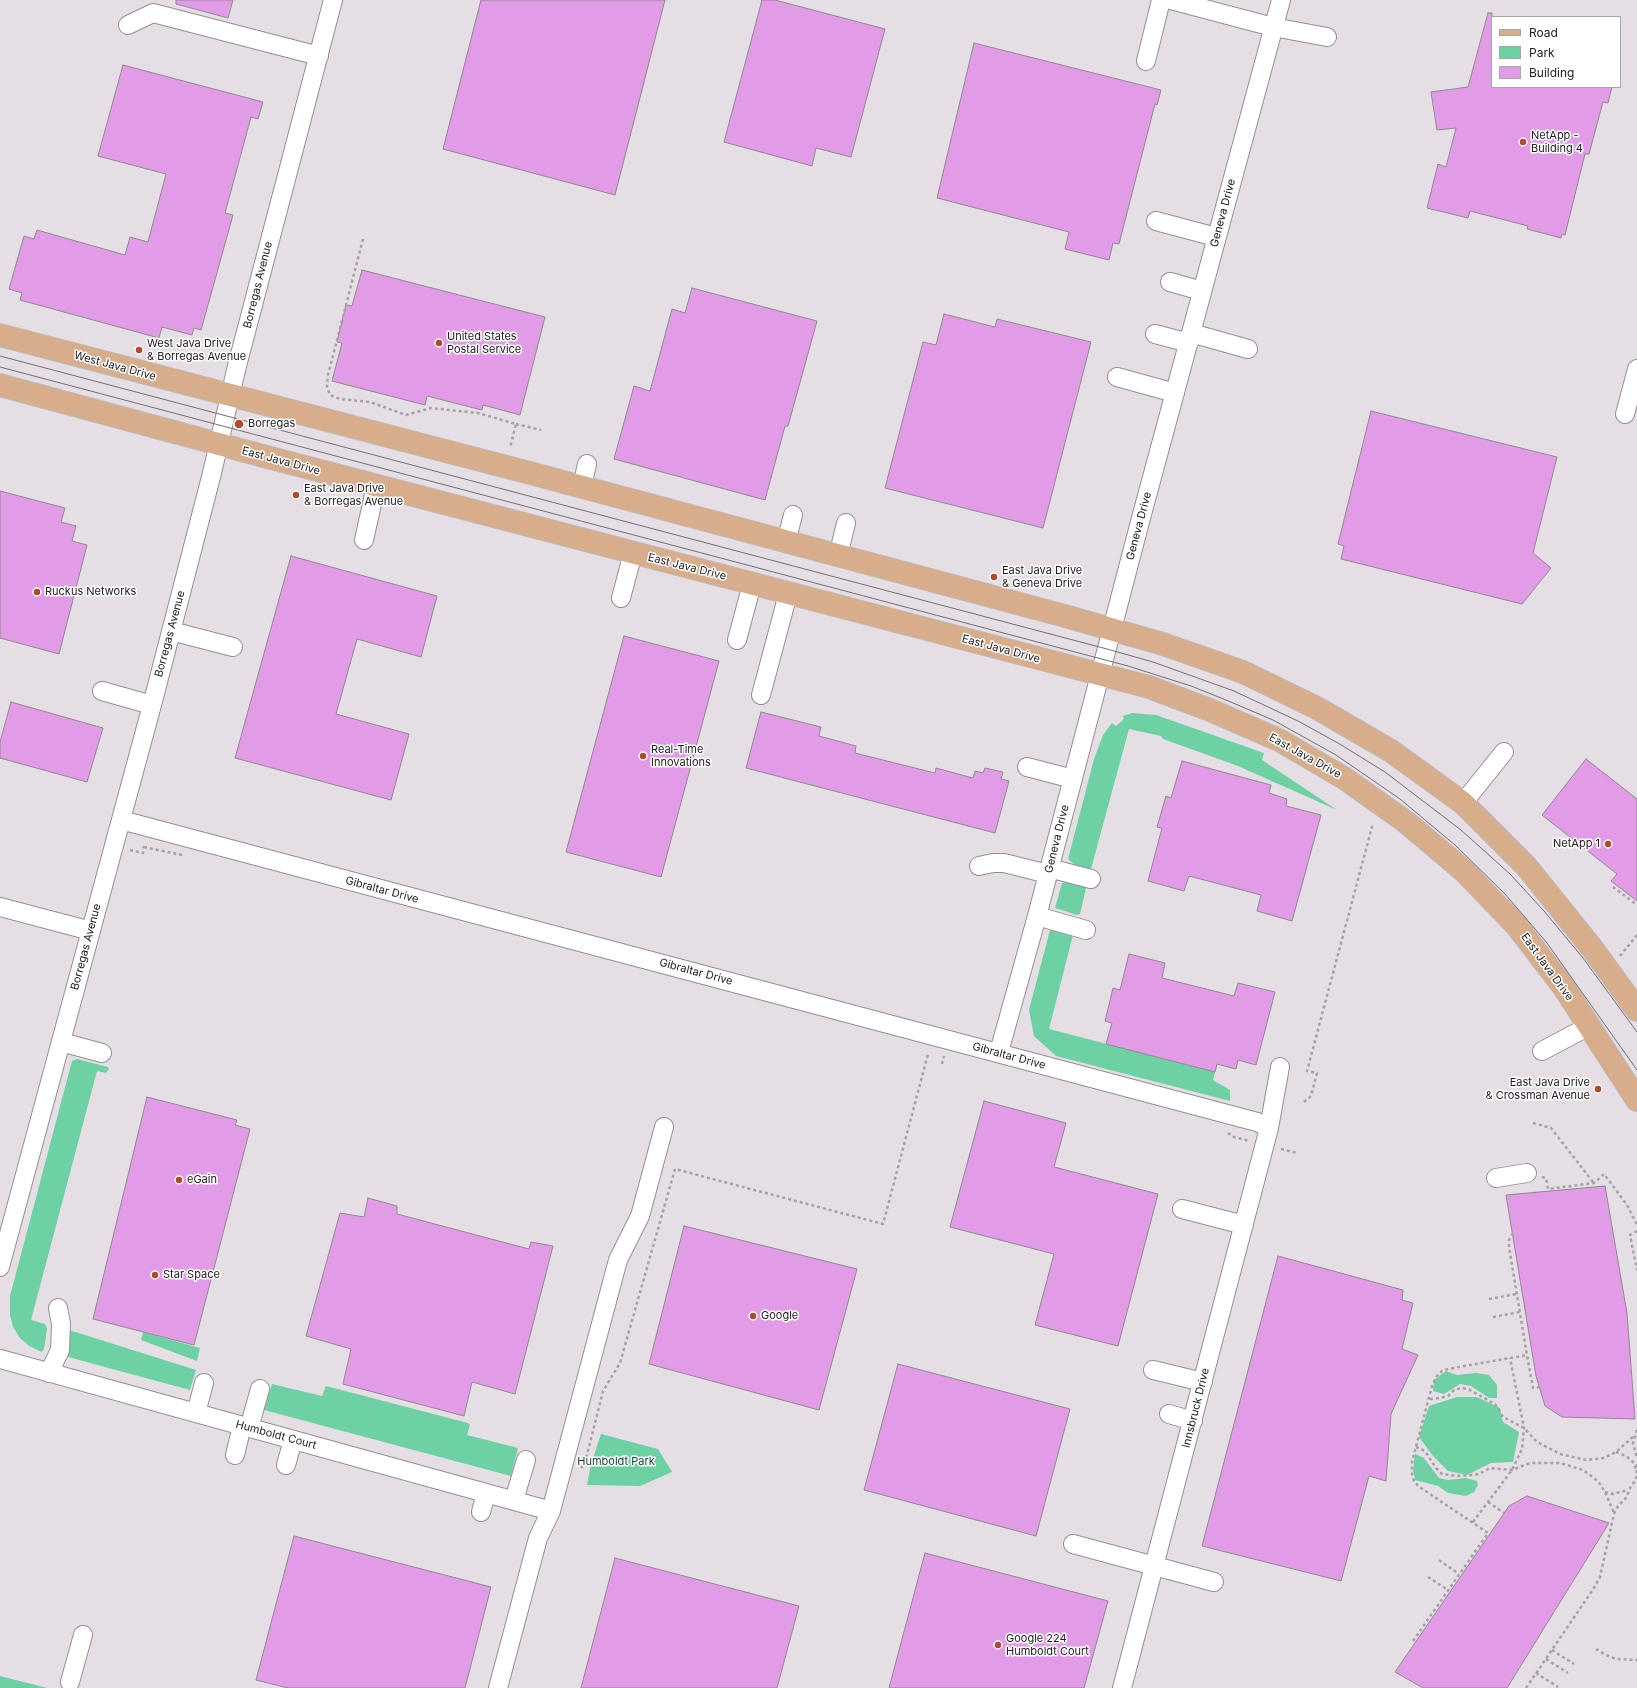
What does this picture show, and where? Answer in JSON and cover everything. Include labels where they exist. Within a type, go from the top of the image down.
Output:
[{"type":"main road","name":"West Java Drive","points":[[0,335],[230,396]]},
{"type":"main road","points":[[0,384],[219,444]]},
{"type":"main road","points":[[230,396],[582,487],[1112,629],[1163,644],[1243,672],[1317,708],[1391,751],[1463,803],[1526,866],[1592,948],[1637,1010]]},
{"type":"main road","name":"East Java Drive","points":[[219,444],[788,594],[1149,687],[1217,713],[1279,740],[1344,778],[1368,794],[1406,822],[1464,871],[1511,920],[1563,986],[1637,1100]]},
{"type":"street","name":"Borregas Avenue","points":[[0,1267],[152,704],[333,0]]},
{"type":"street","points":[[1146,61],[1161,0]]},
{"type":"street","points":[[1171,0],[1273,27],[1327,37]]},
{"type":"street","name":"Geneva Drive","points":[[999,1052],[1037,916],[1280,0]]},
{"type":"street","points":[[128,25],[153,13],[319,56]]},
{"type":"street","points":[[1156,221],[1216,237]]},
{"type":"street","points":[[1170,282],[1202,291]]},
{"type":"street","points":[[1155,334],[1190,338],[1248,349]]},
{"type":"street","points":[[1625,414],[1637,369]]},
{"type":"street","points":[[1117,377],[1175,393]]},
{"type":"street","points":[[582,487],[587,464]]},
{"type":"street","points":[[364,540],[376,486]]},
{"type":"street","points":[[786,542],[793,515]]},
{"type":"street","points":[[838,556],[846,524]]},
{"type":"street","points":[[621,598],[633,553]]},
{"type":"street","points":[[738,640],[752,584]]},
{"type":"street","points":[[761,695],[788,594]]},
{"type":"street","points":[[171,631],[232,646]]},
{"type":"street","points":[[102,691],[152,704]]},
{"type":"street","points":[[1463,803],[1504,752]]},
{"type":"street","points":[[1027,767],[1073,779]]},
{"type":"street","name":"Gibraltar Drive","points":[[121,820],[999,1052],[1257,1122],[1269,1128]]},
{"type":"street","points":[[979,866],[993,863],[1004,863],[1091,879]]},
{"type":"street","points":[[0,907],[91,931]]},
{"type":"street","points":[[1037,916],[1086,930]]},
{"type":"street","points":[[1542,1051],[1589,1026]]},
{"type":"street","points":[[61,1042],[102,1053]]},
{"type":"street","name":"Innsbruck Drive","points":[[1122,1688],[1269,1128],[1280,1067]]},
{"type":"street","points":[[498,1688],[538,1538],[551,1510],[618,1260],[640,1216],[664,1127]]},
{"type":"street","points":[[1496,1178],[1528,1173]]},
{"type":"street","points":[[1182,1209],[1244,1225]]},
{"type":"street","points":[[49,1373],[60,1350],[61,1324],[58,1308]]},
{"type":"street","name":"Humboldt Court","points":[[0,1359],[551,1510]]},
{"type":"street","points":[[1153,1370],[1203,1382]]},
{"type":"street","points":[[196,1413],[204,1383]]},
{"type":"street","points":[[235,1455],[260,1389]]},
{"type":"street","points":[[1169,1414],[1193,1421]]},
{"type":"street","points":[[286,1465],[293,1440]]},
{"type":"street","points":[[514,1500],[526,1460]]},
{"type":"street","points":[[481,1512],[486,1493]]},
{"type":"street","points":[[1073,1544],[1214,1582]]},
{"type":"street","points":[[70,1682],[83,1635]]},
{"type":"path","points":[[363,239],[328,375],[327,387],[330,395],[340,399],[370,402],[400,414],[411,414],[431,408],[478,413],[541,430]]},
{"type":"path","points":[[509,453],[516,424]]},
{"type":"path","points":[[1304,1102],[1311,1096],[1317,1073],[1307,1071],[1375,818]]},
{"type":"path","points":[[126,849],[143,853],[145,842]]},
{"type":"path","points":[[1613,887],[1637,905]]},
{"type":"path","points":[[1617,959],[1637,935]]},
{"type":"path","points":[[581,1468],[585,1462],[603,1391],[620,1364],[675,1169],[883,1224],[928,1054]]},
{"type":"path","points":[[1534,1123],[1551,1128],[1594,1183]]},
{"type":"path","points":[[1528,1173],[1546,1178],[1548,1189],[1594,1183],[1604,1174],[1627,1205],[1637,1225]]},
{"type":"path","points":[[1637,1231],[1630,1235],[1637,1270]]},
{"type":"path","points":[[1513,1233],[1509,1240],[1509,1247],[1527,1355],[1533,1388],[1540,1387]]},
{"type":"path","points":[[1489,1299],[1517,1294]]},
{"type":"path","points":[[1492,1317],[1520,1312]]},
{"type":"path","points":[[1413,1641],[1488,1533],[1415,1483],[1411,1470],[1430,1399],[1432,1386],[1437,1376],[1442,1371],[1527,1355]]},
{"type":"path","points":[[1473,1522],[1512,1470],[1522,1449],[1524,1428],[1510,1358]]},
{"type":"path","points":[[1430,1399],[1448,1396],[1454,1390],[1460,1388],[1468,1389],[1495,1404],[1503,1417],[1524,1428],[1537,1442],[1560,1454],[1586,1460],[1604,1458],[1616,1452],[1635,1435]]},
{"type":"path","points":[[1637,1430],[1633,1443],[1637,1458]]},
{"type":"path","points":[[1416,1448],[1425,1451],[1436,1468],[1442,1474],[1457,1476],[1479,1474],[1490,1468],[1512,1470],[1530,1462],[1560,1463],[1583,1470],[1598,1481],[1605,1492],[1614,1514]]},
{"type":"path","points":[[1616,1452],[1626,1456],[1633,1462],[1636,1469]]},
{"type":"path","points":[[1526,1688],[1600,1577],[1614,1514],[1618,1506],[1627,1497],[1629,1490],[1636,1479],[1637,1463]]},
{"type":"path","points":[[1605,1492],[1613,1494],[1629,1490]]},
{"type":"path","points":[[1488,1502],[1504,1513]]},
{"type":"path","points":[[1439,1560],[1459,1574]]},
{"type":"path","points":[[1428,1577],[1448,1590]]},
{"type":"path","points":[[1596,1649],[1616,1659],[1637,1660]]},
{"type":"path","points":[[1552,1650],[1574,1664]]},
{"type":"path","points":[[1546,1659],[1568,1673]]},
{"type":"path","points":[[1536,1673],[1558,1687]]},
{"type":"green space","points":[[1132,713],[1156,715],[1264,753],[1262,760],[1337,810],[1238,766],[1163,739],[1161,736],[1129,729],[1091,869],[1075,865],[1068,859],[1094,759],[1103,735],[1112,723],[1116,726],[1124,719],[1123,716]]},
{"type":"green space","points":[[1069,882],[1085,886],[1086,888],[1080,914],[1077,915],[1055,908],[1062,883]]},
{"type":"green space","points":[[1050,930],[1073,935],[1049,1029],[1215,1072],[1213,1080],[1230,1090],[1230,1101],[1056,1056],[1034,1036],[1029,1010]]},
{"type":"green space","points":[[77,1059],[108,1067],[109,1069],[106,1073],[97,1071],[31,1320],[45,1324],[47,1329],[44,1349],[42,1352],[29,1346],[20,1338],[13,1327],[10,1315],[10,1296],[72,1061]]},
{"type":"green space","points":[[69,1330],[196,1370],[190,1390],[68,1357]]},
{"type":"green space","points":[[143,1332],[200,1348],[197,1361],[141,1340]]},
{"type":"green space","points":[[1446,1371],[1457,1375],[1476,1373],[1489,1375],[1497,1385],[1497,1398],[1489,1398],[1471,1386],[1460,1384],[1444,1394],[1433,1391],[1434,1380]]},
{"type":"green space","points":[[272,1384],[322,1396],[326,1386],[468,1423],[470,1425],[467,1435],[518,1448],[511,1476],[264,1410]]},
{"type":"green space","points":[[1457,1397],[1477,1397],[1500,1408],[1503,1422],[1519,1432],[1513,1462],[1491,1463],[1467,1475],[1448,1471],[1433,1456],[1419,1437],[1429,1406]]},
{"type":"green space","name":"Humboldt Park","points":[[601,1434],[658,1449],[672,1472],[640,1486],[587,1485],[591,1464]]},
{"type":"green space","points":[[1415,1454],[1424,1458],[1439,1478],[1448,1480],[1466,1478],[1477,1481],[1478,1485],[1474,1492],[1466,1496],[1448,1493],[1438,1486],[1415,1480],[1413,1470]]},
{"type":"green space","points":[[0,1676],[47,1688],[0,1688]]},
{"type":"building","points":[[176,0],[233,0],[228,18],[176,4]]},
{"type":"building","points":[[481,0],[665,0],[615,195],[443,149]]},
{"type":"building","points":[[762,0],[775,0],[885,29],[851,157],[816,148],[812,166],[724,142]]},
{"type":"building","name":"NetApp - Building 4","points":[[1488,13],[1492,13],[1491,88],[1612,88],[1608,103],[1603,102],[1589,154],[1585,154],[1565,235],[1562,234],[1561,238],[1527,229],[1528,226],[1470,211],[1468,218],[1427,208],[1438,164],[1446,167],[1456,128],[1437,130],[1431,92],[1468,87]]},
{"type":"building","points":[[974,43],[1161,90],[1157,105],[1155,104],[1119,244],[1113,243],[1109,260],[1065,249],[1069,232],[937,198]]},
{"type":"building","points":[[123,65],[263,102],[258,119],[251,117],[225,213],[233,215],[201,330],[194,328],[192,335],[162,327],[159,338],[20,300],[22,293],[9,289],[24,236],[34,239],[37,230],[125,255],[130,237],[148,242],[166,174],[98,156]]},
{"type":"building","name":"United States Postal Service","points":[[362,270],[545,317],[520,415],[483,405],[482,410],[427,396],[425,405],[332,381],[342,343],[337,342],[346,305],[352,306]]},
{"type":"building","points":[[692,288],[817,321],[788,426],[785,426],[765,500],[614,459],[634,386],[650,391],[672,309],[685,313]]},
{"type":"building","points":[[944,314],[995,327],[997,319],[1091,342],[1043,528],[885,488],[923,342],[936,345]]},
{"type":"building","points":[[1371,411],[1557,457],[1533,553],[1551,568],[1522,604],[1341,559],[1344,546],[1338,544]]},
{"type":"building","name":"Ruckus Networks","points":[[0,491],[65,508],[61,522],[76,526],[72,541],[87,545],[59,654],[0,638]]},
{"type":"building","points":[[291,556],[437,596],[421,657],[357,639],[336,714],[409,734],[391,800],[235,758]]},
{"type":"building","name":"Real-Time Innovations","points":[[624,636],[719,661],[661,877],[566,852]]},
{"type":"building","points":[[11,702],[103,728],[87,782],[0,758],[0,742]]},
{"type":"building","points":[[761,712],[821,727],[819,736],[856,746],[855,753],[935,773],[936,768],[973,778],[975,771],[983,773],[985,768],[1003,772],[1001,779],[1009,781],[995,833],[746,768]]},
{"type":"building","name":"NetApp 1","points":[[1586,759],[1637,799],[1637,901],[1611,881],[1617,874],[1542,815]]},
{"type":"building","points":[[1182,761],[1271,785],[1269,793],[1287,799],[1286,806],[1321,815],[1292,921],[1257,911],[1261,895],[1189,876],[1184,891],[1148,881],[1162,828],[1157,827],[1166,796],[1171,798]]},
{"type":"building","points":[[1129,954],[1165,963],[1162,978],[1234,996],[1238,983],[1275,992],[1256,1065],[1238,1060],[1236,1069],[1217,1064],[1215,1072],[1106,1044],[1112,1023],[1105,1021],[1113,988],[1120,990]]},
{"type":"building","points":[[147,1097],[237,1120],[235,1125],[250,1129],[194,1345],[93,1319]]},
{"type":"building","points":[[984,1101],[1066,1123],[1054,1167],[1158,1194],[1118,1346],[1035,1325],[1054,1254],[950,1227]]},
{"type":"building","points":[[1605,1186],[1627,1313],[1635,1419],[1562,1417],[1545,1406],[1536,1376],[1506,1195]]},
{"type":"building","points":[[368,1198],[397,1206],[397,1214],[529,1249],[531,1242],[553,1246],[515,1394],[472,1382],[464,1416],[343,1384],[351,1349],[306,1336],[340,1213],[364,1217]]},
{"type":"building","name":"Google","points":[[684,1226],[857,1269],[819,1410],[649,1364]]},
{"type":"building","points":[[1278,1256],[1403,1290],[1402,1300],[1413,1303],[1402,1349],[1418,1355],[1391,1414],[1386,1481],[1369,1476],[1341,1581],[1202,1546]]},
{"type":"building","points":[[898,1364],[1070,1409],[1036,1536],[864,1490]]},
{"type":"building","points":[[1527,1496],[1609,1523],[1507,1688],[1423,1688],[1395,1672],[1509,1506]]},
{"type":"building","points":[[294,1536],[491,1587],[465,1688],[288,1688],[256,1680]]},
{"type":"building","name":"Google 224 Humboldt Court","points":[[925,1553],[1108,1601],[1084,1688],[889,1688]]},
{"type":"building","points":[[615,1558],[799,1606],[777,1688],[581,1688]]},
{"type":"tram line","points":[[0,356],[1107,649],[1153,662],[1234,691],[1298,721],[1338,743],[1385,772],[1461,830],[1510,874],[1544,911],[1583,958],[1637,1032]]},
{"type":"tram line","points":[[0,367],[1128,666],[1191,686],[1273,720],[1336,755],[1400,799],[1455,845],[1505,894],[1547,943],[1637,1070]]},
{"type":"place","name":"NetApp - Building 4","points":[[1523,142]]},
{"type":"place","name":"United States Postal Service","points":[[439,343]]},
{"type":"place","name":"West Java Drive & Borregas Avenue","points":[[139,350]]},
{"type":"place","name":"Borregas","points":[[239,424]]},
{"type":"place","name":"East Java Drive & Borregas Avenue","points":[[296,495]]},
{"type":"place","name":"East Java Drive & Geneva Drive","points":[[994,577]]},
{"type":"place","name":"Ruckus Networks","points":[[37,592]]},
{"type":"place","name":"Real-Time Innovations","points":[[643,756]]},
{"type":"place","name":"NetApp 1","points":[[1608,844]]},
{"type":"place","name":"East Java Drive & Crossman Avenue","points":[[1598,1089]]},
{"type":"place","name":"eGain","points":[[179,1180]]},
{"type":"place","name":"Star Space","points":[[155,1275]]},
{"type":"place","name":"Google","points":[[753,1316]]},
{"type":"place","name":"Google 224 Humboldt Court","points":[[998,1645]]}]
